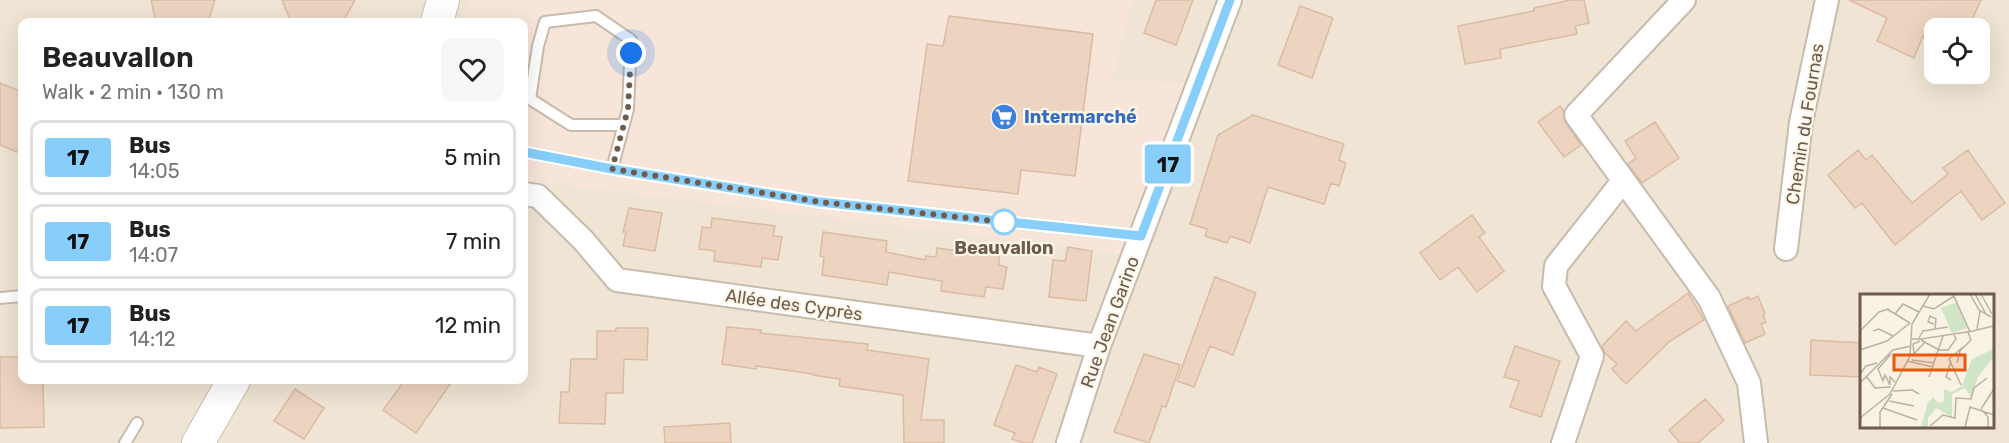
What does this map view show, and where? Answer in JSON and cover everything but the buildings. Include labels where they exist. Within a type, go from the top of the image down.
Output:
[{"type":"main road","points":[[438,18],[442,0]]},
{"type":"main road","points":[[198,443],[232,384]]},
{"type":"street","name":"Rue Jean Garino","points":[[1068,443],[1099,346],[1230,0]]},
{"type":"street","points":[[1684,0],[1576,115],[1709,298],[1749,383],[1756,443]]},
{"type":"street","name":"Chemin du Fournas","points":[[1786,249],[1801,122],[1827,0]]},
{"type":"street","points":[[1563,443],[1592,356],[1554,286],[1556,266],[1623,180]]},
{"type":"street","name":"Allée des Cyprès","points":[[528,195],[538,196],[583,240],[617,280],[1099,346]]},
{"type":"lane","points":[[612,169],[624,125],[628,109],[631,40],[596,16],[545,22],[538,46],[530,99],[571,125],[624,125]]},
{"type":"lane","points":[[528,153],[612,169],[820,202],[1141,236]]},
{"type":"lane","points":[[0,298],[18,296]]},
{"type":"lane","points":[[125,443],[137,423]]},
{"type":"shaded area","points":[[0,0],[2009,0],[2009,443],[0,443]]},
{"type":"shaded area","points":[[469,0],[1132,0],[1112,79],[1184,83],[1125,254],[528,180],[528,18],[461,18]]},
{"type":"bus line","name":"17","points":[[528,153],[612,169],[820,202],[1141,236],[1230,0]]},
{"type":"place","name":"Intermarché","points":[[1004,117]]},
{"type":"place","name":"Beauvallon","points":[[1004,222]]},
{"type":"route","points":[[631,53],[628,109],[612,169],[820,202],[1004,222]]}]
